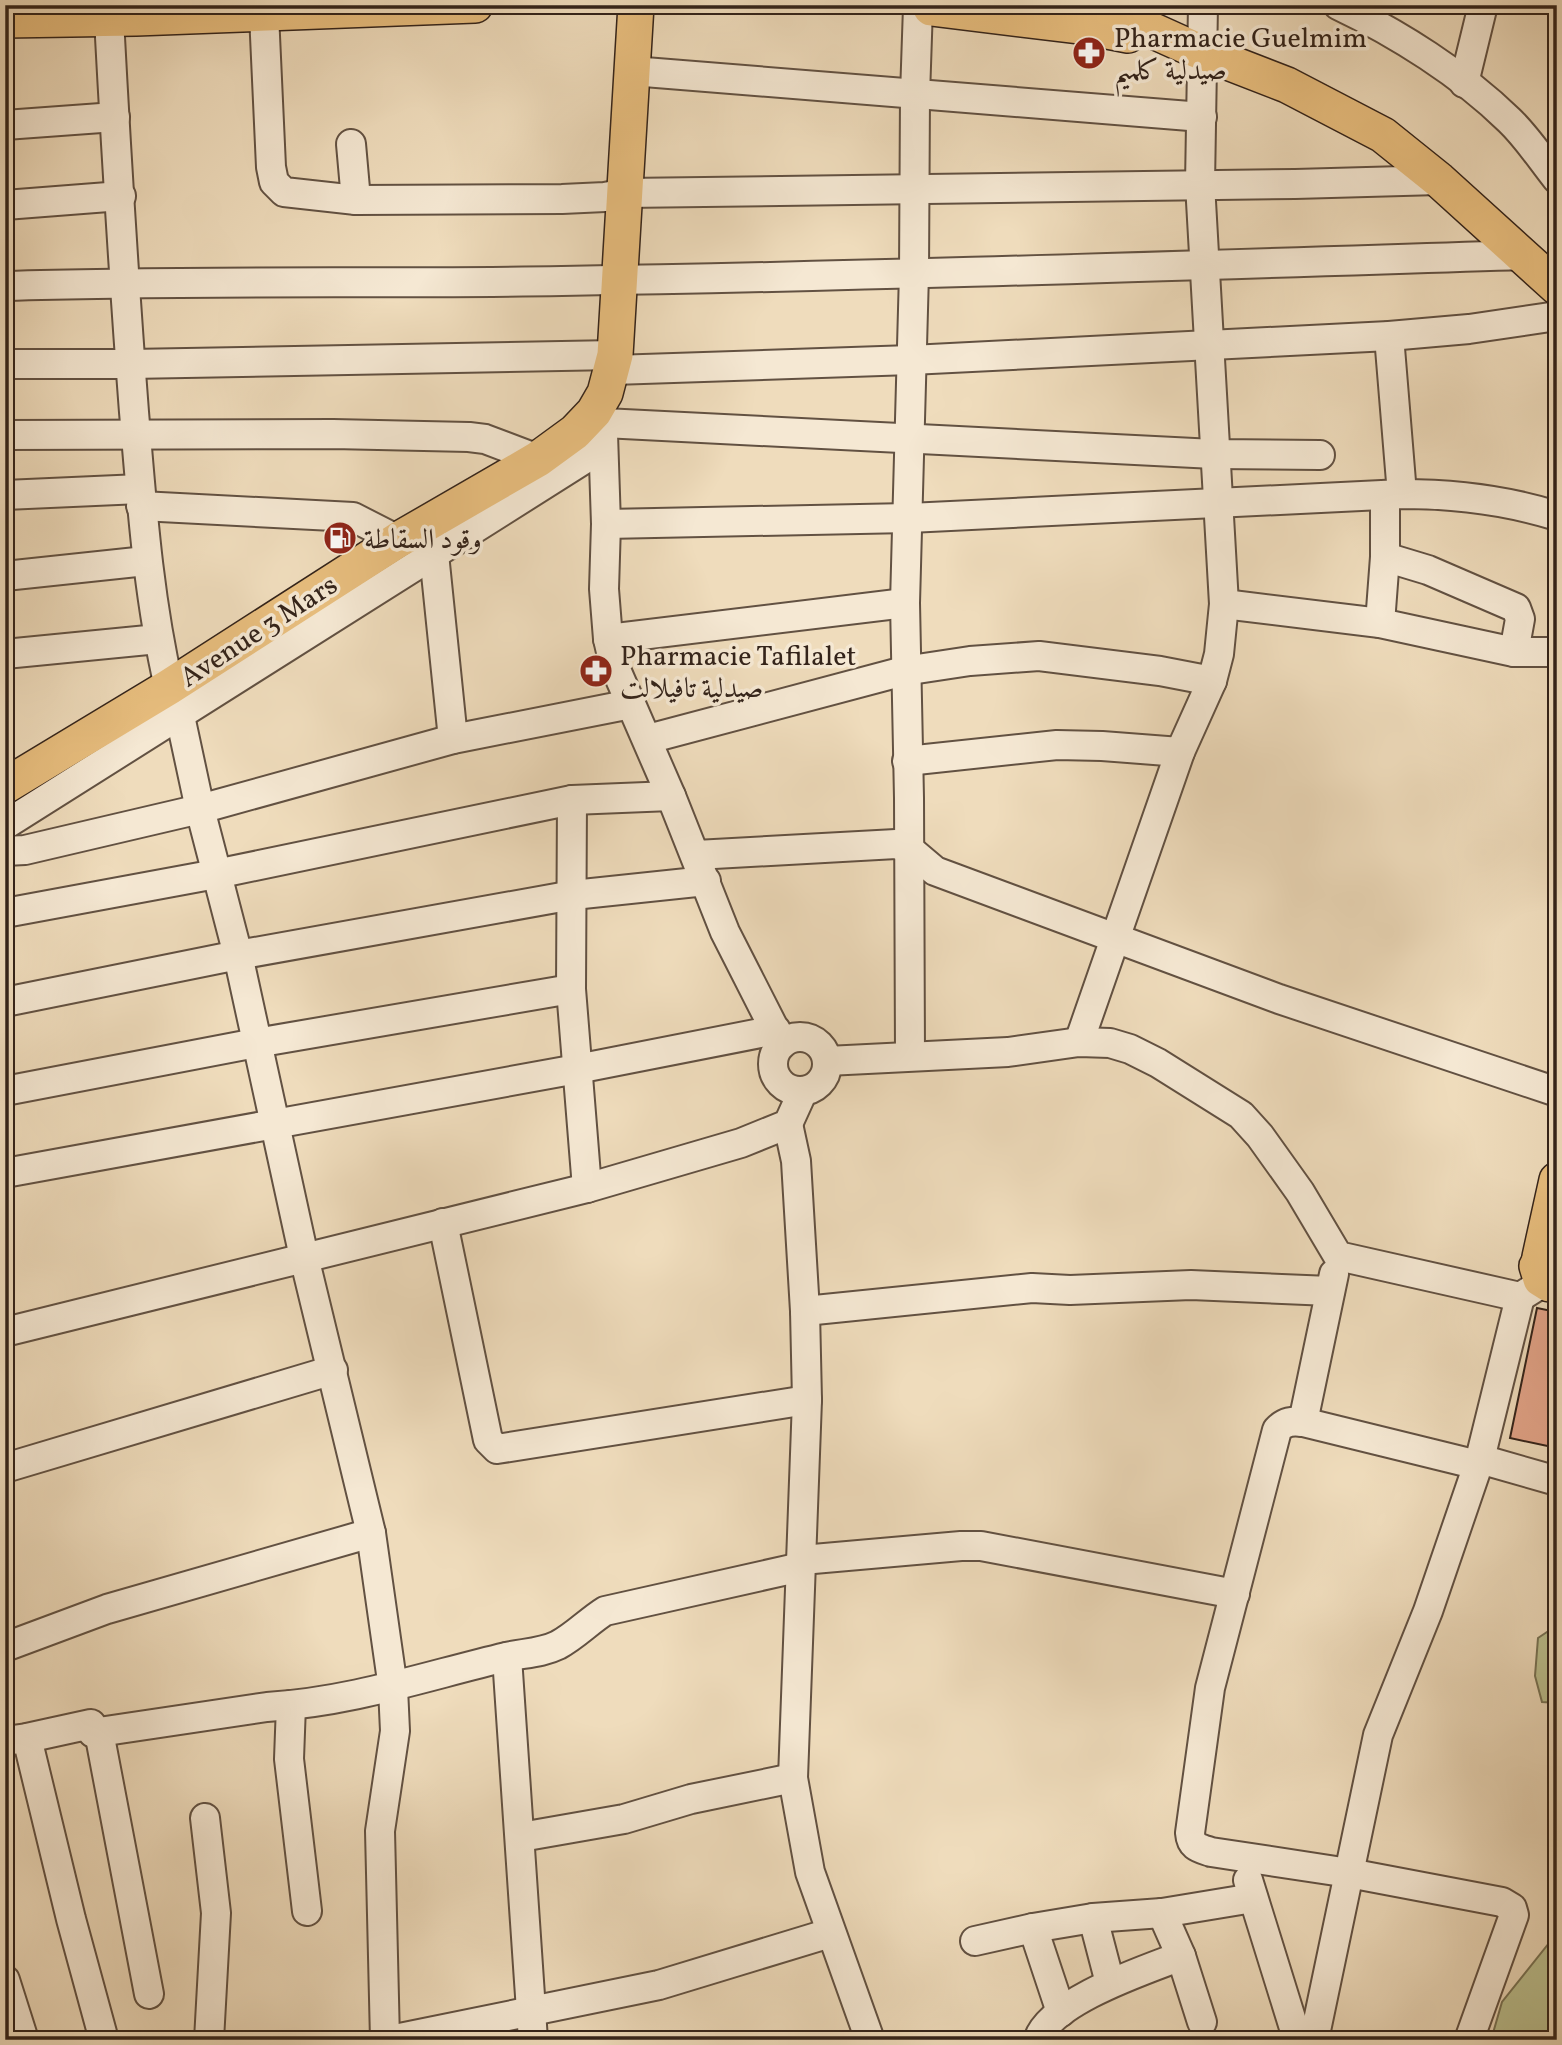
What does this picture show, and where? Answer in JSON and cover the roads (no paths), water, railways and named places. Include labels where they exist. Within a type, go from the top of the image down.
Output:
[{"type":"main road","points":[[5,19],[127,14],[264,14],[475,5]]},
{"type":"main road","points":[[608,398],[621,280],[636,5]]},
{"type":"main road","points":[[1097,5],[1196,50],[1287,85],[1372,130],[1439,180],[1557,286]]},
{"type":"main road","points":[[918,6],[1087,27],[1196,50]]},
{"type":"main road","name":"Avenue 3 Mars","points":[[5,786],[175,701],[324,606],[538,459],[585,422],[608,398]]},
{"type":"main road","points":[[1544,1274],[1557,1180]]},
{"type":"street","points":[[1079,1042],[1180,751],[1212,681],[1219,654],[1224,604],[1216,504],[1200,184],[1202,117],[1196,50],[1203,5]]},
{"type":"street","points":[[1338,5],[1375,14],[1464,83],[1511,121],[1557,179]]},
{"type":"street","points":[[1464,83],[1483,5]]},
{"type":"street","points":[[910,1056],[909,849],[904,671],[915,273],[918,6]]},
{"type":"street","points":[[127,14],[115,117],[124,282],[146,561],[158,639],[238,955],[304,1257],[371,1533],[393,1688],[395,1731],[380,1831],[379,1861],[387,2040],[531,2026],[830,1933]]},
{"type":"street","points":[[264,14],[271,167],[278,188],[293,194],[356,200],[562,199],[606,197],[625,193],[1439,180]]},
{"type":"street","points":[[632,71],[1202,117]]},
{"type":"street","points":[[5,125],[115,117]]},
{"type":"street","points":[[351,144],[356,200]]},
{"type":"street","points":[[5,205],[121,196]]},
{"type":"street","points":[[5,286],[124,282],[377,284],[621,280],[1524,255]]},
{"type":"street","points":[[419,540],[608,398],[911,360],[1389,336],[1469,329],[1557,316]]},
{"type":"street","points":[[1380,622],[1394,495],[1389,336]]},
{"type":"street","points":[[5,364],[130,364],[608,398],[909,440],[1214,454],[1320,455]]},
{"type":"street","points":[[5,1173],[577,1069],[779,1037],[810,1039],[824,1052],[827,1061],[824,1078],[811,1089],[803,1091],[787,1087],[775,1075],[774,1058],[779,1037],[738,961],[648,739],[614,665],[608,639],[604,589],[608,398]]},
{"type":"street","points":[[5,435],[333,434],[469,437],[485,439],[538,459]]},
{"type":"street","points":[[5,495],[141,497],[353,517],[419,540]]},
{"type":"street","points":[[606,524],[908,518],[1394,495],[1474,497],[1524,506],[1557,516]]},
{"type":"street","points":[[419,540],[453,739]]},
{"type":"street","points":[[1385,558],[1428,570],[1516,608],[1520,619],[1514,652]]},
{"type":"street","points":[[5,576],[146,561]]},
{"type":"street","points":[[608,639],[905,603]]},
{"type":"street","points":[[1224,604],[1380,622],[1514,652],[1557,652]]},
{"type":"street","points":[[5,654],[158,639]]},
{"type":"street","points":[[648,739],[904,671],[970,661],[1040,656],[1160,671],[1212,681]]},
{"type":"street","points":[[5,825],[175,701]]},
{"type":"street","points":[[5,851],[24,850],[200,809],[453,739],[631,704]]},
{"type":"street","points":[[907,761],[1057,746],[1180,751]]},
{"type":"street","points":[[5,913],[216,874],[572,800],[671,796]]},
{"type":"street","points":[[572,800],[572,989],[587,1188]]},
{"type":"street","points":[[5,1002],[238,955],[573,895],[701,868],[889,843],[909,849],[935,872],[1279,999],[1557,1092]]},
{"type":"street","points":[[5,1091],[256,1043],[572,989]]},
{"type":"street","points":[[827,1061],[1008,1052],[1079,1042],[1110,1043],[1130,1049],[1158,1063],[1241,1115],[1260,1136],[1300,1192],[1338,1256],[1303,1422]]},
{"type":"street","points":[[803,1091],[788,1124],[796,1161],[807,1400],[793,1778],[810,1872],[870,2040]]},
{"type":"street","points":[[5,1332],[587,1188],[741,1143],[788,1124]]},
{"type":"street","points":[[443,1223],[488,1440],[496,1449],[807,1400]]},
{"type":"street","points":[[1314,2040],[1378,1735],[1428,1611],[1544,1274],[1338,1256]]},
{"type":"street","points":[[805,1311],[1032,1288],[1070,1290],[1191,1285],[1330,1291]]},
{"type":"street","points":[[5,1468],[333,1370]]},
{"type":"street","points":[[1469,2040],[1514,1915],[1512,1908],[1503,1902],[1196,1847],[1191,1841],[1190,1833],[1210,1688],[1277,1430],[1283,1423],[1303,1422],[1557,1481]]},
{"type":"street","points":[[5,1647],[107,1609],[371,1533]]},
{"type":"street","points":[[104,2040],[71,1919],[16,1740],[91,1724],[93,1733],[393,1688],[507,1657],[545,1651],[557,1646],[606,1611],[802,1564],[981,1546],[1236,1594]]},
{"type":"street","points":[[507,1657],[521,1837],[531,2026]]},
{"type":"street","points":[[291,1705],[289,1759],[307,1911]]},
{"type":"street","points":[[99,1732],[149,1994]]},
{"type":"street","points":[[521,1837],[624,1819],[691,1799],[793,1778]]},
{"type":"street","points":[[205,1818],[216,1913],[209,2040]]},
{"type":"street","points":[[1241,1856],[1300,2040]]},
{"type":"street","points":[[975,1941],[1093,1918],[1162,1913],[1254,1898]]},
{"type":"street","points":[[1162,1913],[1181,1956],[1202,2022]]},
{"type":"street","points":[[1093,1918],[1110,1983]]},
{"type":"street","points":[[1033,1928],[1060,2012]]},
{"type":"street","points":[[1038,2040],[1047,2022],[1060,2012],[1110,1983],[1181,1956]]},
{"type":"street","points":[[5,1980],[24,2040]]},
{"type":"place","name":"Pharmacie Guelmim صيدلية كلميم","points":[[1089,53]]},
{"type":"place","name":"وقود السقاطة","points":[[340,538]]},
{"type":"place","name":"Pharmacie Tafilalet صيدلية تافيلالت","points":[[596,671]]}]
